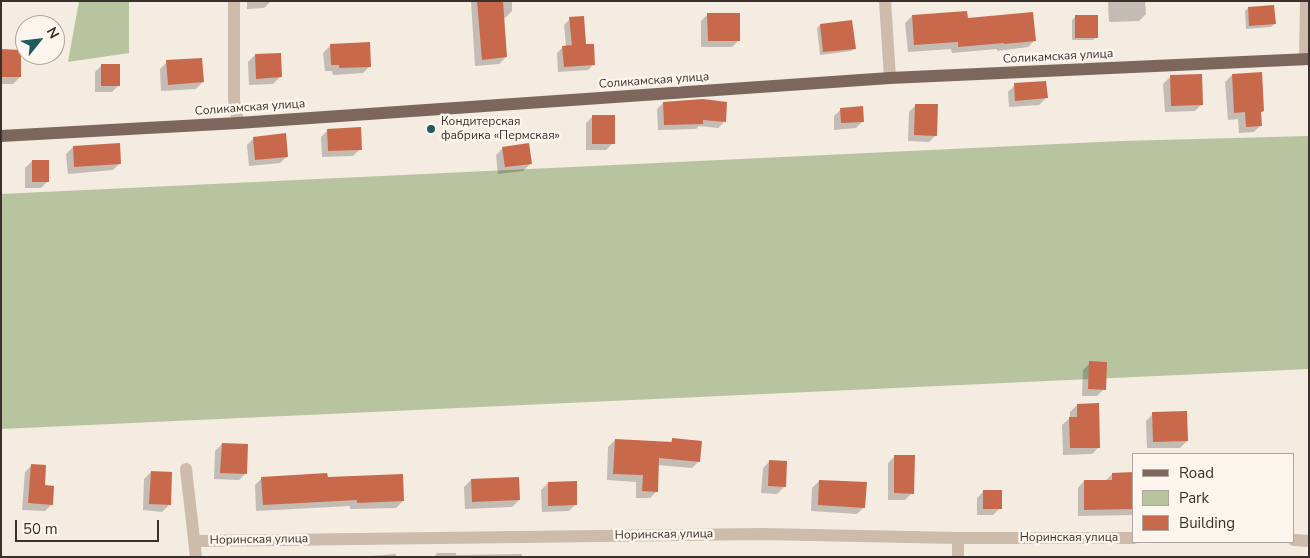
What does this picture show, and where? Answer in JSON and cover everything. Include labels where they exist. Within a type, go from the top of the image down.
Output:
[{"type":"main road","name":"Соликамская улица","points":[[1,136],[238,123],[890,78],[1307,59]]},
{"type":"street","points":[[234,1],[234,100],[238,123]]},
{"type":"street","points":[[885,1],[890,78]]},
{"type":"street","points":[[1306,1],[1307,59]]},
{"type":"street","points":[[186,469],[196,557]]},
{"type":"street","name":"Норинская улица","points":[[195,541],[752,534],[958,538],[1132,538]]},
{"type":"street","points":[[958,538],[958,557]]},
{"type":"street","points":[[1295,540],[1309,541]]},
{"type":"green space","points":[[79,1],[129,1],[129,53],[68,62]]},
{"type":"green space","points":[[1309,136],[1309,369],[1,429],[1,194],[1121,141]]},
{"type":"building","points":[[477,1],[503,1],[507,57],[482,60]]},
{"type":"building","points":[[1274,5],[1276,24],[1249,26],[1248,7]]},
{"type":"building","points":[[967,11],[968,18],[1033,12],[1036,41],[958,47],[958,42],[914,45],[912,15]]},
{"type":"building","points":[[707,13],[740,13],[740,41],[708,41]]},
{"type":"building","points":[[1075,15],[1098,15],[1098,38],[1075,38]]},
{"type":"building","points":[[584,16],[586,44],[594,44],[595,65],[564,67],[562,46],[572,45],[569,17]]},
{"type":"building","points":[[852,20],[856,49],[823,52],[820,24]]},
{"type":"building","points":[[370,42],[371,67],[339,68],[339,65],[331,65],[330,44]]},
{"type":"building","points":[[1,49],[15,50],[15,65],[21,65],[21,77],[1,77]]},
{"type":"building","points":[[281,53],[282,77],[256,79],[255,54]]},
{"type":"building","points":[[202,58],[204,82],[168,85],[166,60]]},
{"type":"building","points":[[101,64],[120,64],[120,86],[101,86]]},
{"type":"building","points":[[1262,72],[1264,111],[1261,112],[1262,126],[1246,127],[1245,112],[1234,113],[1232,74]]},
{"type":"building","points":[[1202,74],[1203,105],[1171,106],[1170,75]]},
{"type":"building","points":[[1046,81],[1048,98],[1015,101],[1014,83]]},
{"type":"building","points":[[703,99],[727,102],[726,122],[703,120],[703,124],[664,125],[663,102]]},
{"type":"building","points":[[915,104],[938,104],[937,136],[914,135]]},
{"type":"building","points":[[863,106],[864,122],[841,123],[840,108]]},
{"type":"building","points":[[592,115],[615,115],[615,144],[592,144]]},
{"type":"building","points":[[361,127],[362,150],[328,151],[327,129]]},
{"type":"building","points":[[286,133],[288,157],[255,160],[253,137]]},
{"type":"building","points":[[120,143],[121,164],[74,167],[73,146]]},
{"type":"building","points":[[529,143],[532,164],[505,167],[502,147]]},
{"type":"building","points":[[32,160],[49,160],[49,182],[32,182]]},
{"type":"building","points":[[1089,361],[1107,362],[1106,390],[1088,389]]},
{"type":"building","points":[[1099,403],[1100,448],[1070,448],[1069,417],[1077,417],[1077,404]]},
{"type":"building","points":[[1187,411],[1188,441],[1153,442],[1152,412]]},
{"type":"building","points":[[672,438],[702,441],[700,462],[659,458],[658,492],[642,491],[643,475],[613,474],[615,439],[672,442]]},
{"type":"building","points":[[222,443],[248,444],[247,474],[220,473]]},
{"type":"building","points":[[894,455],[915,455],[914,494],[894,493]]},
{"type":"building","points":[[769,460],[787,461],[786,487],[768,486]]},
{"type":"building","points":[[31,464],[46,465],[45,485],[54,486],[53,505],[28,503]]},
{"type":"building","points":[[151,471],[172,472],[171,505],[149,504]]},
{"type":"building","points":[[1132,472],[1132,509],[1084,510],[1084,480],[1112,480],[1112,473]]},
{"type":"building","points":[[327,473],[328,477],[403,474],[404,501],[357,503],[357,500],[263,505],[261,477]]},
{"type":"building","points":[[519,477],[520,500],[472,502],[471,479]]},
{"type":"building","points":[[819,480],[867,482],[865,508],[818,505]]},
{"type":"building","points":[[577,481],[577,505],[548,506],[548,482]]},
{"type":"building","points":[[983,490],[1002,490],[1002,509],[983,509]]},
{"type":"place","name":"Кондитерская фабрика «Пермская»","points":[[431,129]]}]
